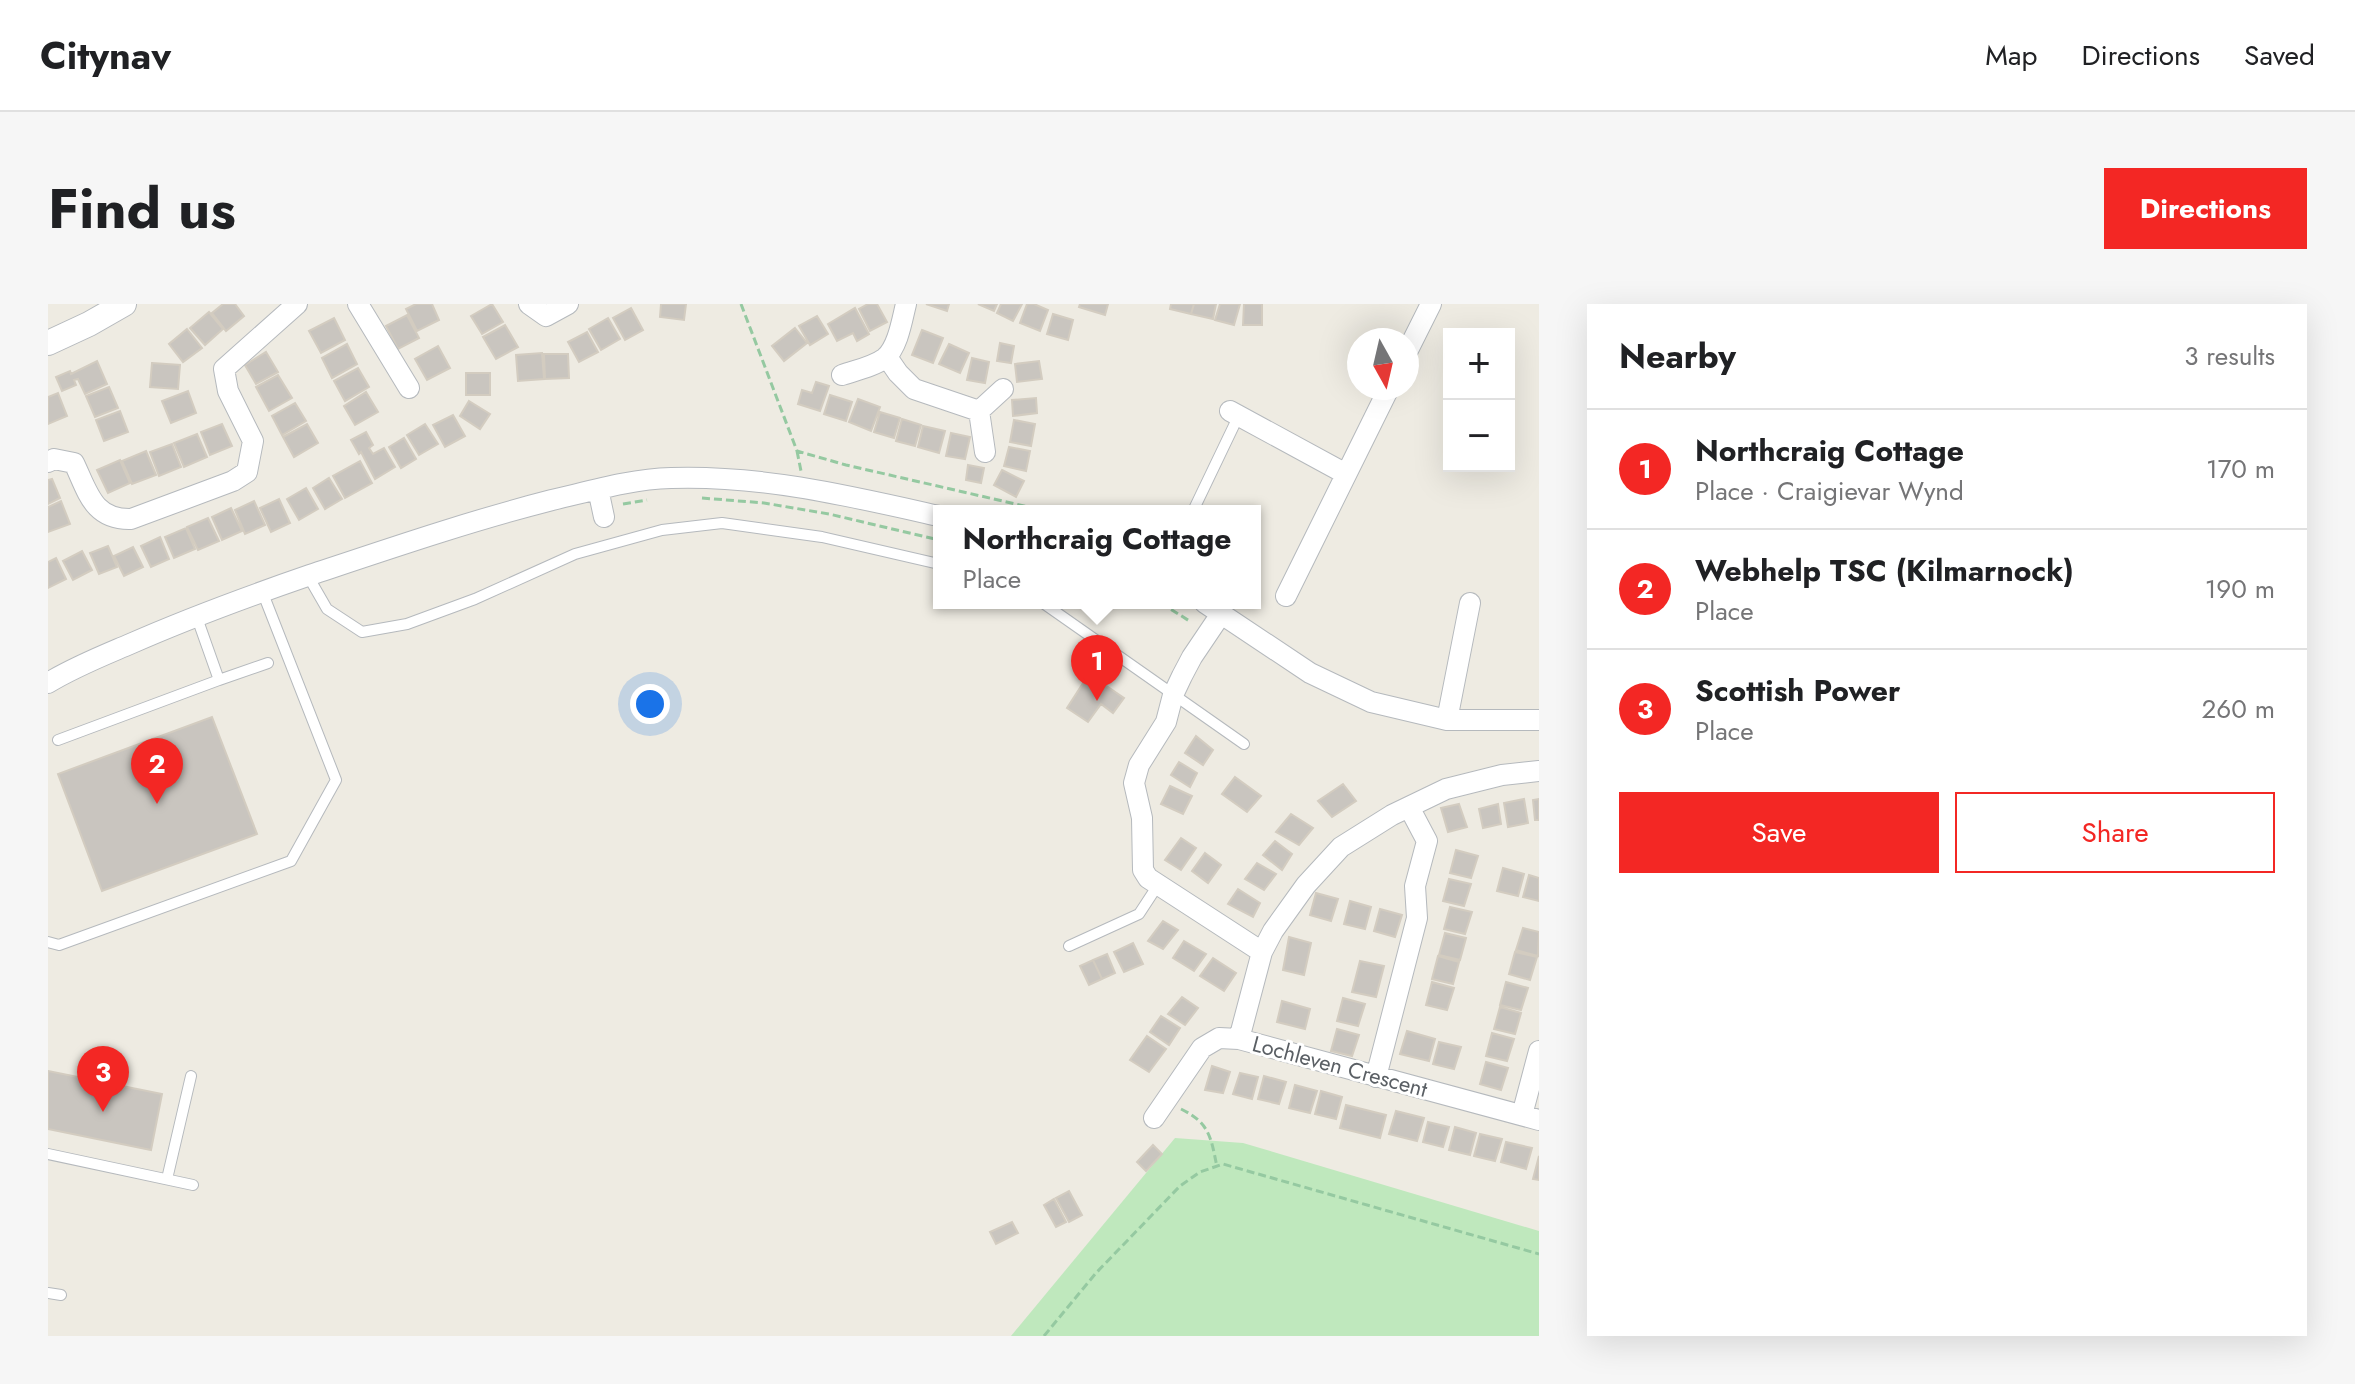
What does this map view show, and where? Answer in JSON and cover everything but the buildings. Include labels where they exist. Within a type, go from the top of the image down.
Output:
[{"type":"street","points":[[50,339],[124,304]]},
{"type":"street","points":[[48,462],[54,459],[74,463],[95,506],[114,520],[131,519],[233,481],[247,472],[253,441],[228,391],[224,369],[297,304]]},
{"type":"street","points":[[529,304],[546,316],[568,304]]},
{"type":"street","points":[[842,375],[887,357],[898,334],[906,304]]},
{"type":"street","points":[[1419,328],[1431,304]]},
{"type":"street","points":[[364,307],[409,388]]},
{"type":"street","points":[[887,357],[914,389],[979,411]]},
{"type":"street","points":[[979,411],[1003,389]]},
{"type":"street","points":[[1286,596],[1383,400]]},
{"type":"street","points":[[979,411],[985,452]]},
{"type":"street","points":[[1235,413],[1346,474]]},
{"type":"street","points":[[48,683],[69,670],[196,615],[262,591],[462,525],[598,489],[667,478],[717,477],[841,494],[933,515]]},
{"type":"street","points":[[598,489],[604,517]]},
{"type":"street","points":[[1447,720],[1470,603]]},
{"type":"street","points":[[1213,609],[1208,634],[1192,657],[1173,695],[1166,722],[1139,765],[1134,783],[1142,818],[1143,870],[1158,885],[1262,952]]},
{"type":"street","points":[[1214,609],[1310,673],[1371,702],[1447,720],[1539,720]]},
{"type":"street","name":"Lochleven Crescent","points":[[1530,1117],[1239,1039],[1262,952],[1273,931],[1306,885],[1341,847],[1392,815],[1446,789],[1502,775],[1539,771]]},
{"type":"street","points":[[1376,1077],[1417,918],[1415,886],[1427,841],[1409,807]]},
{"type":"street","points":[[1160,1110],[1202,1048],[1219,1038],[1239,1039]]},
{"type":"street","points":[[1530,1117],[1539,1051]]},
{"type":"lane","points":[[1196,505],[1235,413]]},
{"type":"lane","points":[[308,576],[327,609],[362,632],[407,624],[475,599],[575,554],[662,530],[722,523],[822,537],[933,563]]},
{"type":"lane","points":[[48,942],[59,945],[291,861],[336,780],[262,591]]},
{"type":"lane","points":[[1051,609],[1244,744]]},
{"type":"lane","points":[[196,615],[219,680]]},
{"type":"lane","points":[[58,740],[268,663]]},
{"type":"lane","points":[[1069,946],[1139,914],[1158,885]]},
{"type":"lane","points":[[167,1179],[191,1076]]},
{"type":"lane","points":[[48,1154],[193,1185]]},
{"type":"lane","points":[[48,1293],[61,1295]]},
{"type":"path","points":[[741,304],[797,451],[1020,505]]},
{"type":"path","points":[[1170,609],[1208,634]]},
{"type":"path","points":[[1160,1110],[1190,1113],[1210,1131],[1217,1167]]},
{"type":"path","points":[[1044,1336],[1096,1273],[1180,1186],[1200,1172],[1223,1164],[1539,1254]]},
{"type":"green space","points":[[1175,1138],[1243,1143],[1539,1231],[1539,1336],[1011,1336]]},
{"type":"place","name":"Northcraig Cottage","points":[[1097,701]]},
{"type":"place","name":"Webhelp TSC (Kilmarnock)","points":[[157,804]]},
{"type":"place","name":"Scottish Power","points":[[103,1112]]}]
